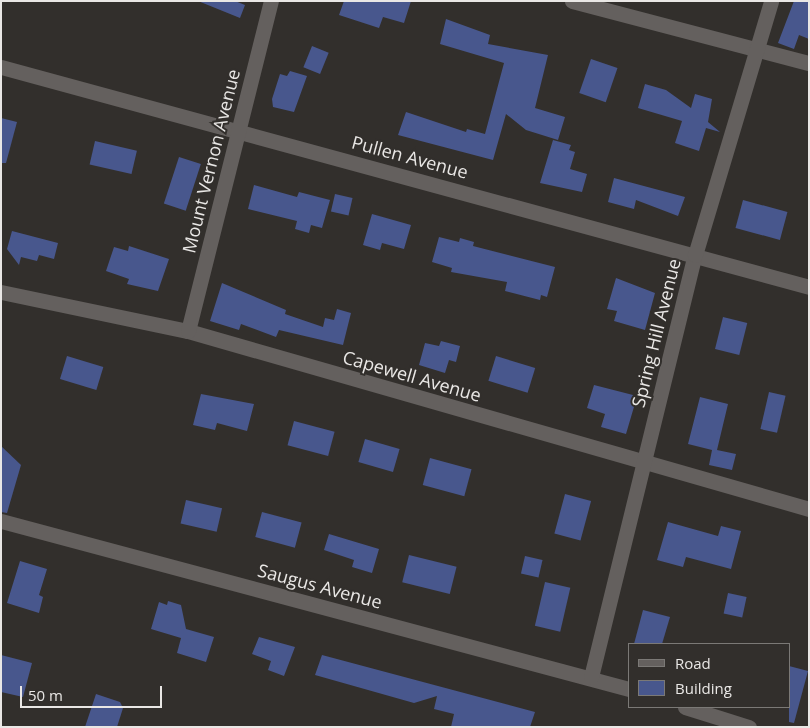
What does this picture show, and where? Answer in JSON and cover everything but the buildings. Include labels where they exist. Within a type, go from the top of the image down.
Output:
[{"type":"street","name":"Mount Vernon Avenue","points":[[188,330],[237,129],[271,1]]},
{"type":"street","points":[[572,1],[758,48],[809,63]]},
{"type":"street","name":"Spring Hill Avenue","points":[[591,677],[695,255],[758,48],[770,1]]},
{"type":"street","name":"Pullen Avenue","points":[[1,67],[237,129],[809,287]]},
{"type":"street","name":"Capewell Avenue","points":[[1,292],[188,330],[643,463],[809,509]]},
{"type":"street","name":"Saugus Avenue","points":[[1,521],[591,677],[628,689]]},
{"type":"street","points":[[688,708],[749,727]]}]
